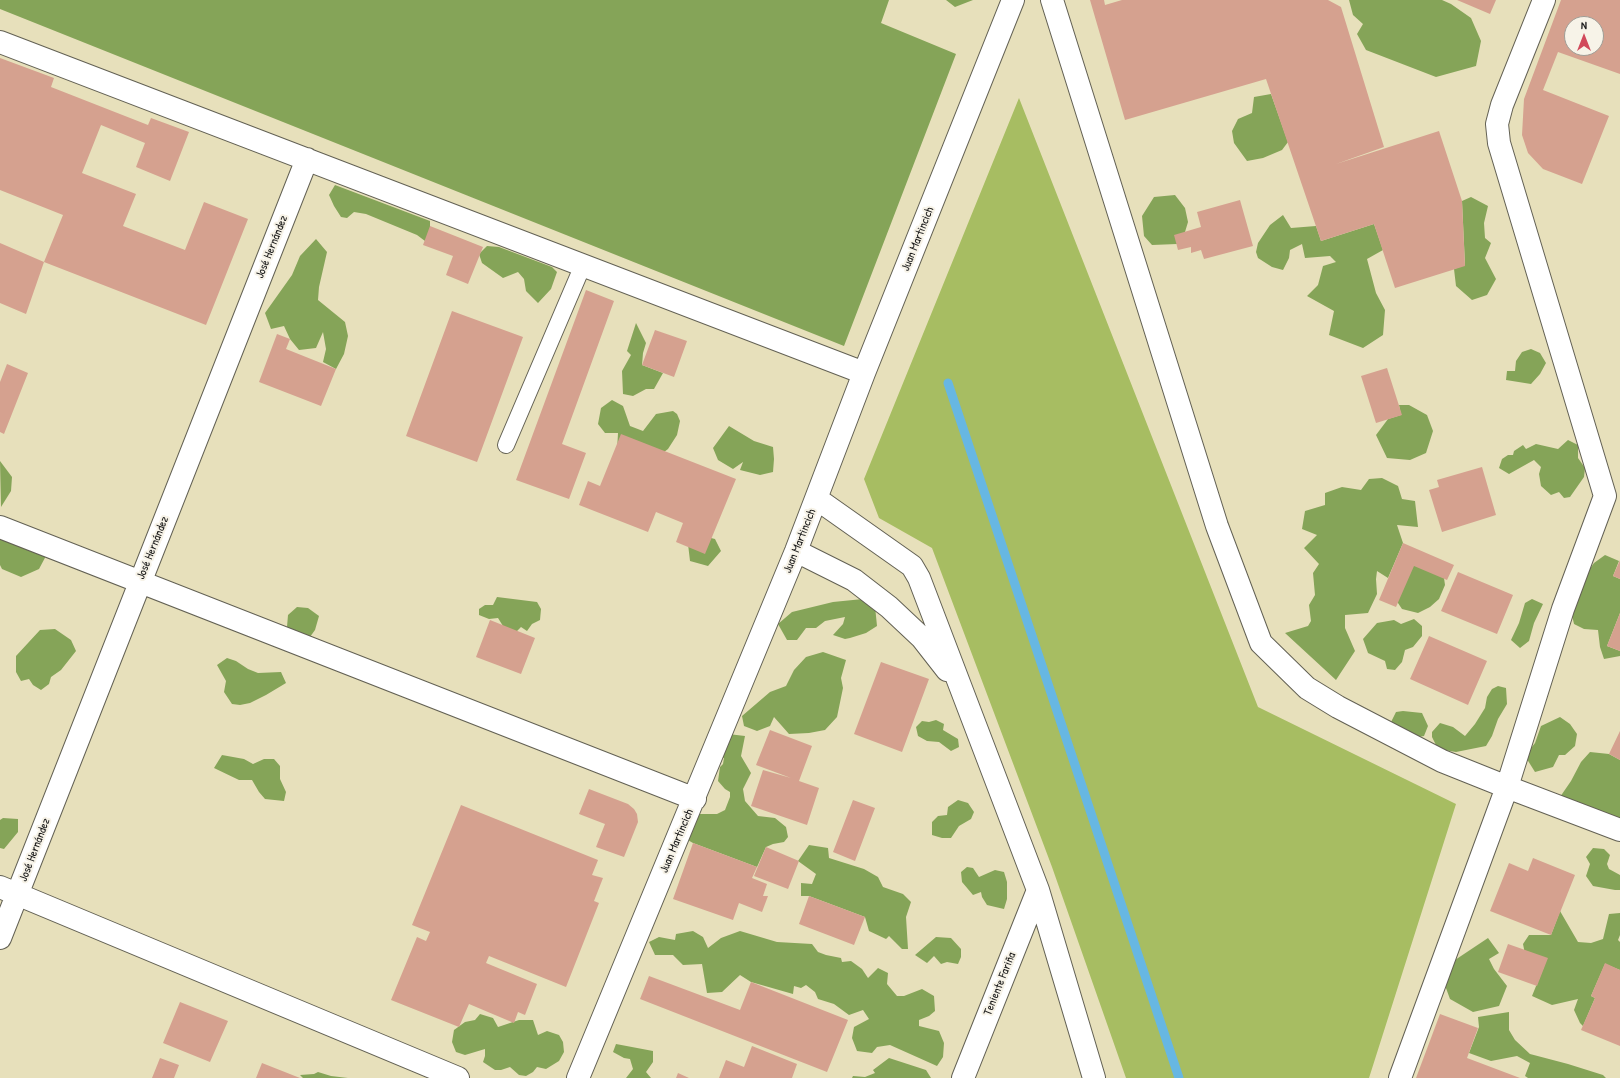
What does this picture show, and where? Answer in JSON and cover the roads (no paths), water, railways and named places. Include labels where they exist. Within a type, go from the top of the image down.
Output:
[{"type":"street","name":"Juan Martincich","points":[[578,1078],[695,799],[796,551],[864,374],[1013,0]]},
{"type":"street","points":[[1052,0],[1217,526],[1261,643],[1307,688],[1338,707],[1442,761],[1620,830]]},
{"type":"street","points":[[1400,1078],[1507,787],[1563,609],[1612,499],[1500,143],[1497,124],[1502,105],[1544,0]]},
{"type":"street","points":[[0,42],[864,374]]},
{"type":"street","name":"José Hernández","points":[[0,938],[9,891],[140,582],[307,159]]},
{"type":"street","points":[[817,498],[912,566],[919,578],[1038,890],[1094,1078]]},
{"type":"street","points":[[0,527],[695,799]]},
{"type":"street","points":[[796,551],[854,580],[889,607],[922,638],[962,690]]},
{"type":"street","name":"Teniente Fariña","points":[[963,1078],[1038,890]]},
{"type":"street","points":[[9,891],[458,1078]]},
{"type":"lane","points":[[506,445],[583,265]]},
{"type":"waterway","points":[[948,383],[1179,1078]]}]
